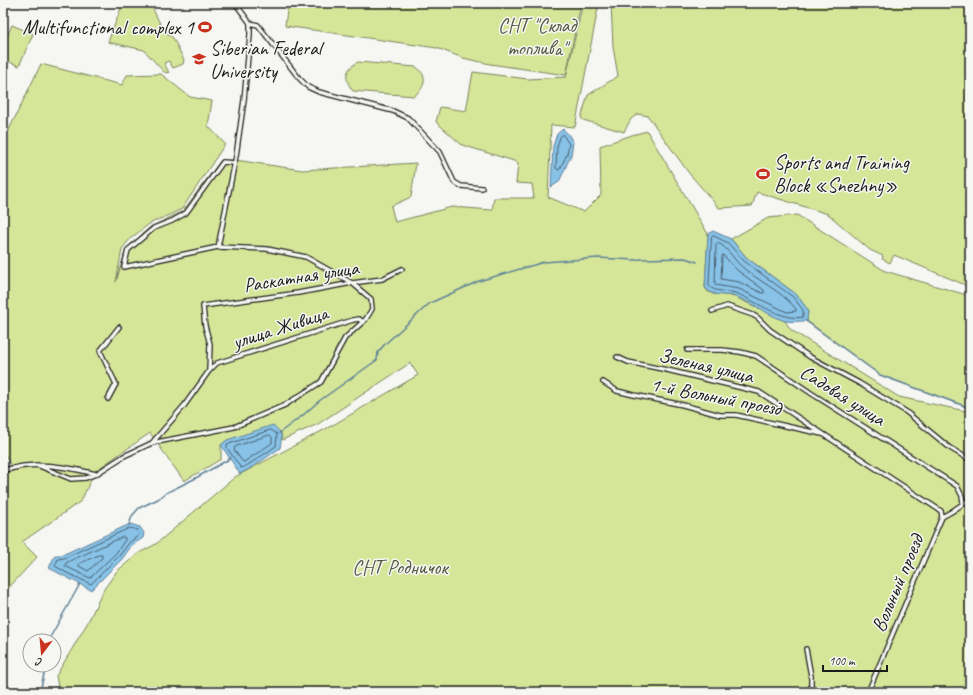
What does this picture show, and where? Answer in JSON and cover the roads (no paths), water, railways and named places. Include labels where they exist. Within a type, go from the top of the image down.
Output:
[{"type":"street","points":[[218,248],[244,100],[250,23],[234,3]]},
{"type":"street","points":[[250,23],[258,24],[299,78],[308,87],[319,92],[394,111],[408,118],[440,152],[454,182],[461,186],[482,188]]},
{"type":"street","points":[[37,466],[71,479],[86,478],[96,474],[124,456],[152,443],[234,427],[285,405],[321,382],[345,338],[366,319],[372,309],[371,299],[352,283],[306,257],[266,249],[218,248],[124,267],[128,250],[154,228],[172,221],[186,213],[223,162],[234,163]]},
{"type":"street","name":"Раскатная улица","points":[[209,371],[210,344],[205,326],[203,306],[298,293],[382,279],[402,269]]},
{"type":"street","points":[[712,311],[726,306],[753,315],[770,330],[810,357],[905,411],[950,448],[970,460]]},
{"type":"street","name":"улица Живица","points":[[209,371],[218,363],[353,320],[359,319],[363,322]]},
{"type":"street","points":[[108,399],[116,384],[100,351],[119,326]]},
{"type":"street","name":"Садовая улица","points":[[687,350],[722,350],[756,356],[957,486],[963,502]]},
{"type":"street","name":"Зеленая улица","points":[[617,357],[628,362],[759,392],[941,511],[942,517]]},
{"type":"street","points":[[152,443],[184,406],[209,371]]},
{"type":"street","name":"1-й Вольный проезд","points":[[602,382],[617,391],[683,405],[720,415],[736,415],[825,435]]},
{"type":"street","points":[[5,470],[24,466],[37,466],[75,469],[96,474]]},
{"type":"street","name":"Вольный проезд","points":[[868,692],[942,517],[963,502],[970,499]]},
{"type":"street","points":[[806,649],[812,676],[811,692]]},
{"type":"water","points":[[563,129],[573,142],[571,155],[559,182],[551,187],[553,146],[557,134]]},
{"type":"water","points":[[713,231],[731,239],[747,258],[796,294],[808,310],[807,321],[785,321],[740,298],[710,292],[705,287],[708,234]]},
{"type":"water","points":[[273,425],[281,435],[280,448],[240,474],[221,445],[227,440]]},
{"type":"water","points":[[130,524],[140,527],[144,533],[143,538],[132,545],[122,559],[91,590],[49,568],[55,555],[62,555]]},
{"type":"waterway","points":[[279,433],[319,401],[377,360],[378,352],[385,344],[430,303],[479,281],[544,262],[598,258],[635,260],[685,258],[697,262]]},
{"type":"waterway","points":[[806,321],[880,375],[970,408]]},
{"type":"waterway","points":[[129,525],[132,516],[139,508],[231,458]]},
{"type":"waterway","points":[[52,633],[80,584]]},
{"type":"waterway","points":[[40,692],[44,673]]},
{"type":"place","name":"Multifunctional complex 1","points":[[205,27]]},
{"type":"place","name":"Siberian Federal University","points":[[199,59]]},
{"type":"place","name":"Sports and Training Block «Snezhny»","points":[[763,174]]},
{"type":"park label","name":"СНТ \"Склад топлива\"","points":[[537,36]]},
{"type":"park label","name":"СНТ Родничок","points":[[400,567]]}]
